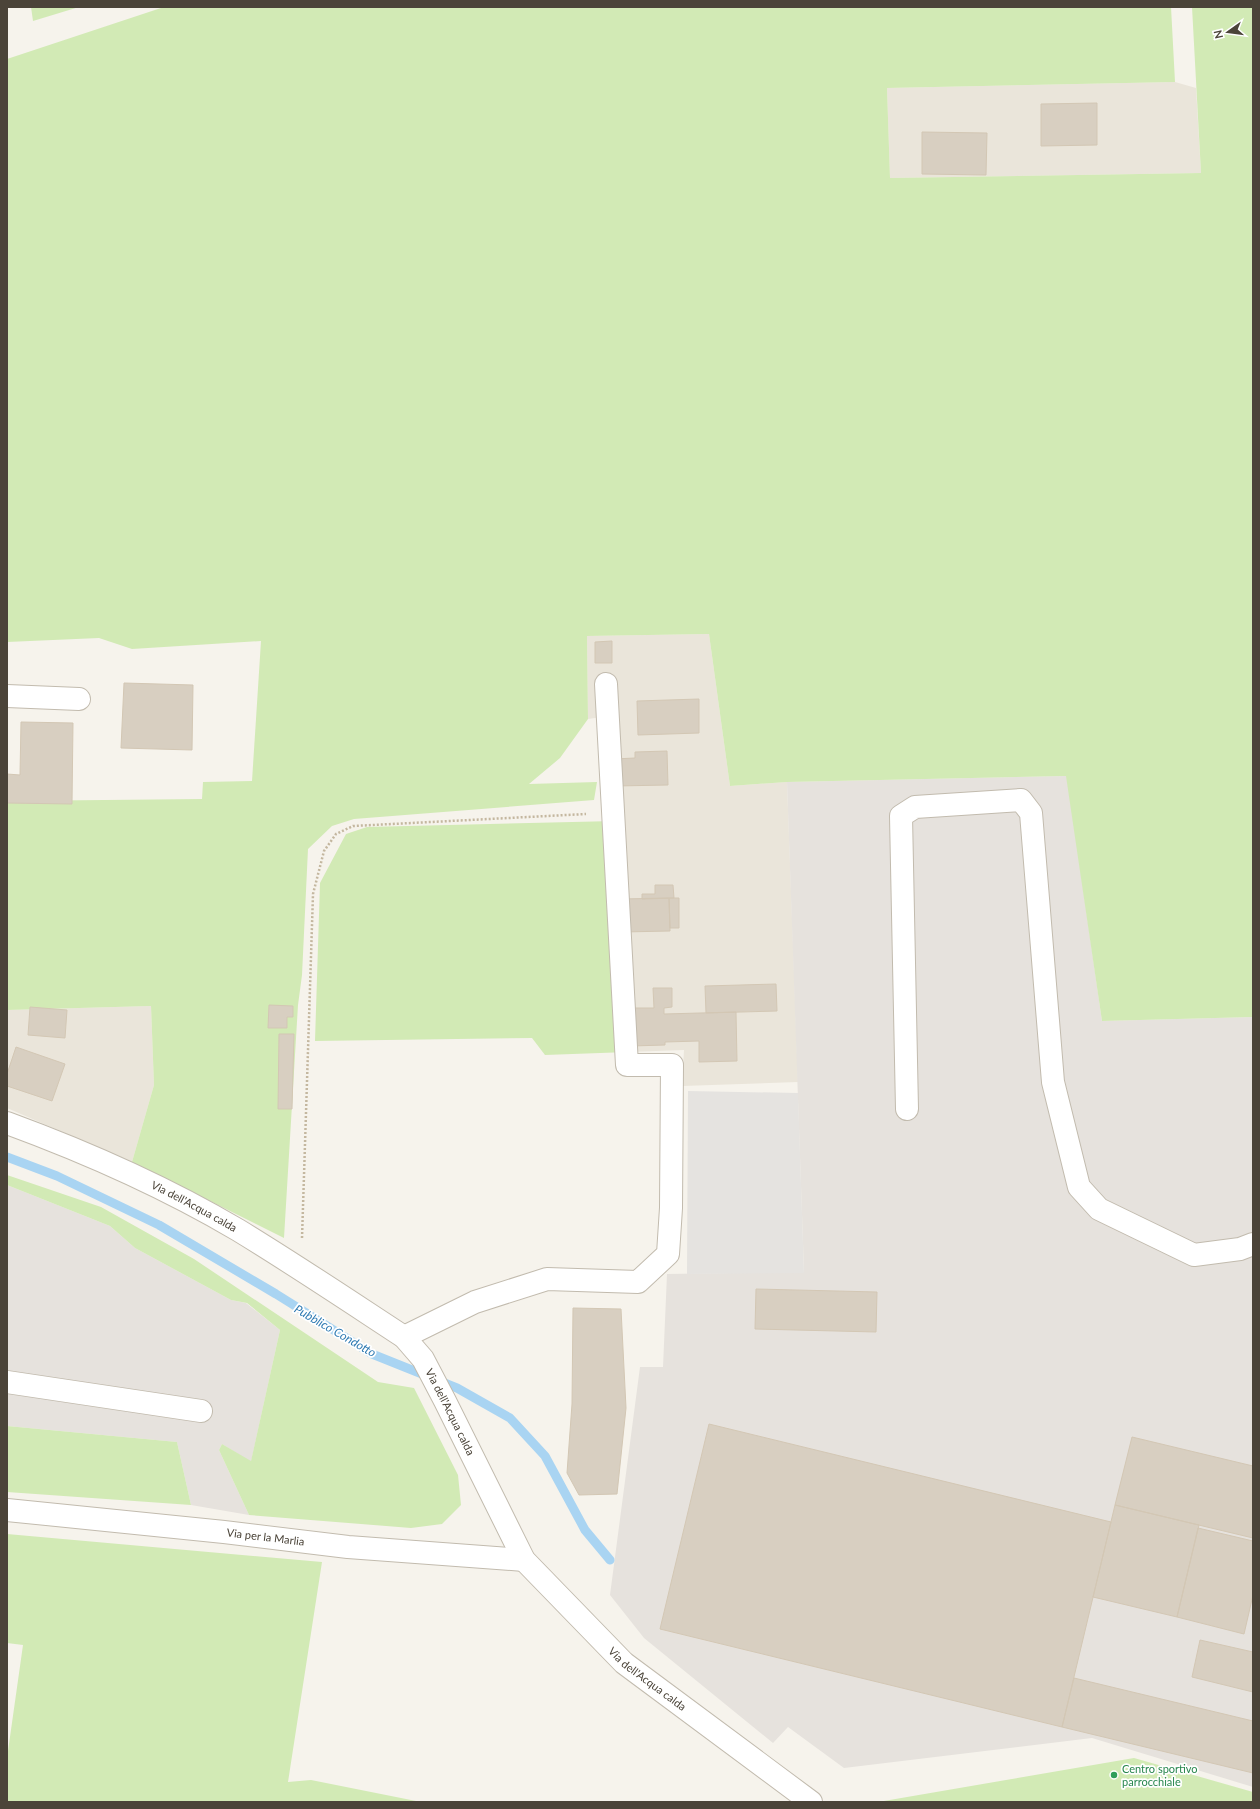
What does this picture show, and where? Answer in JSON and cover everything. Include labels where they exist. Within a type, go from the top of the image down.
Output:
[{"type":"street","points":[[404,1337],[475,1302],[547,1279],[638,1282],[668,1254],[671,1208],[672,1065],[627,1065],[606,684]]},
{"type":"street","points":[[7,696],[79,699]]},
{"type":"street","points":[[908,1109],[901,816],[915,807],[1021,800],[1031,813],[1053,1082],[1079,1187],[1099,1209],[1194,1255],[1240,1249],[1253,1244]]},
{"type":"street","name":"Via dell'Acqua calda","points":[[7,1123],[68,1145],[157,1187],[237,1230],[404,1337],[423,1359],[524,1560],[624,1663],[811,1802]]},
{"type":"street","points":[[7,1382],[201,1411]]},
{"type":"street","name":"Via per la Marlia","points":[[7,1510],[224,1532],[348,1547],[524,1560]]},
{"type":"path","points":[[301,1270],[313,894],[324,851],[336,834],[353,826],[613,813]]},
{"type":"shaded area","points":[[1175,82],[1196,88],[1201,173],[890,178],[887,88]]},
{"type":"shaded area","points":[[709,634],[730,786],[787,782],[798,1082],[682,1086],[684,1050],[628,1052],[609,716],[588,719],[587,636]]},
{"type":"shaded area","points":[[1067,776],[1102,1021],[1253,1017],[1253,1787],[1092,1738],[844,1768],[788,1727],[773,1743],[644,1638],[610,1595],[640,1367],[663,1367],[667,1274],[804,1272],[787,782]]},
{"type":"shaded area","points":[[151,1006],[154,1085],[132,1162],[7,1108],[7,1010]]},
{"type":"shaded area","points":[[688,1091],[798,1093],[804,1273],[687,1274]]},
{"type":"shaded area","points":[[7,1185],[110,1226],[135,1248],[231,1300],[246,1303],[280,1330],[251,1462],[222,1444],[219,1450],[249,1515],[191,1505],[177,1442],[7,1426]]},
{"type":"green space","points":[[31,7],[79,7],[33,21]]},
{"type":"green space","points":[[164,7],[1171,7],[1175,82],[887,88],[890,178],[1201,173],[1192,7],[1253,7],[1253,1017],[1102,1021],[1066,776],[787,782],[730,786],[709,634],[587,636],[588,719],[560,758],[529,784],[597,782],[594,800],[354,819],[332,826],[308,849],[302,975],[298,1005],[284,1238],[132,1162],[154,1085],[151,1006],[7,1010],[7,801],[202,799],[203,782],[252,781],[261,641],[132,649],[99,638],[7,642],[7,59]]},
{"type":"green space","points":[[615,821],[628,1052],[545,1055],[532,1038],[315,1041],[320,883],[346,834],[367,827]]},
{"type":"green space","points":[[7,1175],[101,1207],[194,1259],[378,1382],[414,1388],[458,1475],[461,1505],[442,1524],[411,1528],[249,1515],[219,1450],[222,1444],[251,1461],[280,1330],[247,1303],[231,1300],[135,1248],[110,1226],[7,1185]]},
{"type":"green space","points":[[7,1426],[177,1442],[191,1505],[7,1492]]},
{"type":"green space","points":[[7,1534],[322,1562],[288,1782],[311,1780],[421,1802],[7,1802],[7,1758],[23,1645],[7,1643]]},
{"type":"green space","name":"Centro sportivo parrocchiale","points":[[1134,1758],[1253,1792],[1253,1802],[878,1802]]},
{"type":"building","points":[[1097,103],[1097,145],[1041,146],[1041,104]]},
{"type":"building","points":[[922,132],[987,133],[986,175],[922,174]]},
{"type":"building","points":[[612,641],[612,663],[595,663],[595,642]]},
{"type":"building","points":[[124,683],[193,685],[192,750],[121,748]]},
{"type":"building","points":[[699,699],[699,733],[638,735],[637,701]]},
{"type":"building","points":[[21,722],[73,723],[72,804],[7,803],[7,774],[20,775]]},
{"type":"building","points":[[667,751],[668,785],[615,786],[614,759],[635,758],[635,752]]},
{"type":"building","points":[[655,885],[673,885],[674,898],[642,899],[642,894],[655,894]]},
{"type":"building","points":[[669,898],[679,898],[679,928],[670,928]]},
{"type":"building","points":[[669,898],[670,931],[622,932],[621,899]]},
{"type":"building","points":[[776,984],[777,1011],[706,1013],[705,986]]},
{"type":"building","points":[[653,988],[672,988],[672,1007],[664,1008],[664,1014],[736,1012],[737,1061],[699,1062],[699,1041],[665,1042],[665,1045],[631,1046],[629,1008],[654,1008]]},
{"type":"building","points":[[269,1005],[293,1006],[293,1017],[287,1017],[287,1028],[268,1028]]},
{"type":"building","points":[[30,1007],[67,1010],[65,1038],[28,1035]]},
{"type":"building","points":[[279,1034],[294,1034],[292,1109],[278,1109]]},
{"type":"building","points":[[16,1047],[65,1064],[52,1101],[7,1086],[7,1074]]},
{"type":"building","points":[[756,1289],[877,1292],[876,1332],[755,1329]]},
{"type":"building","points":[[573,1308],[621,1309],[626,1408],[617,1494],[579,1495],[567,1473],[572,1404]]},
{"type":"building","points":[[709,1424],[1111,1522],[1062,1727],[660,1629]]},
{"type":"building","points":[[1132,1437],[1253,1466],[1253,1538],[1115,1505]]},
{"type":"building","points":[[1115,1505],[1199,1525],[1177,1617],[1093,1597]]},
{"type":"building","points":[[1198,1528],[1253,1541],[1253,1595],[1244,1634],[1177,1617]]},
{"type":"building","points":[[1200,1640],[1253,1652],[1253,1692],[1192,1677]]},
{"type":"building","points":[[1074,1678],[1253,1721],[1253,1773],[1062,1727]]},
{"type":"waterway","name":"Pubblico Condotto","points":[[7,1157],[57,1176],[159,1225],[276,1294],[372,1354],[457,1388],[510,1418],[545,1456],[585,1530],[610,1560]]},
{"type":"place","name":"Centro sportivo parrocchiale","points":[[1114,1775]]}]
